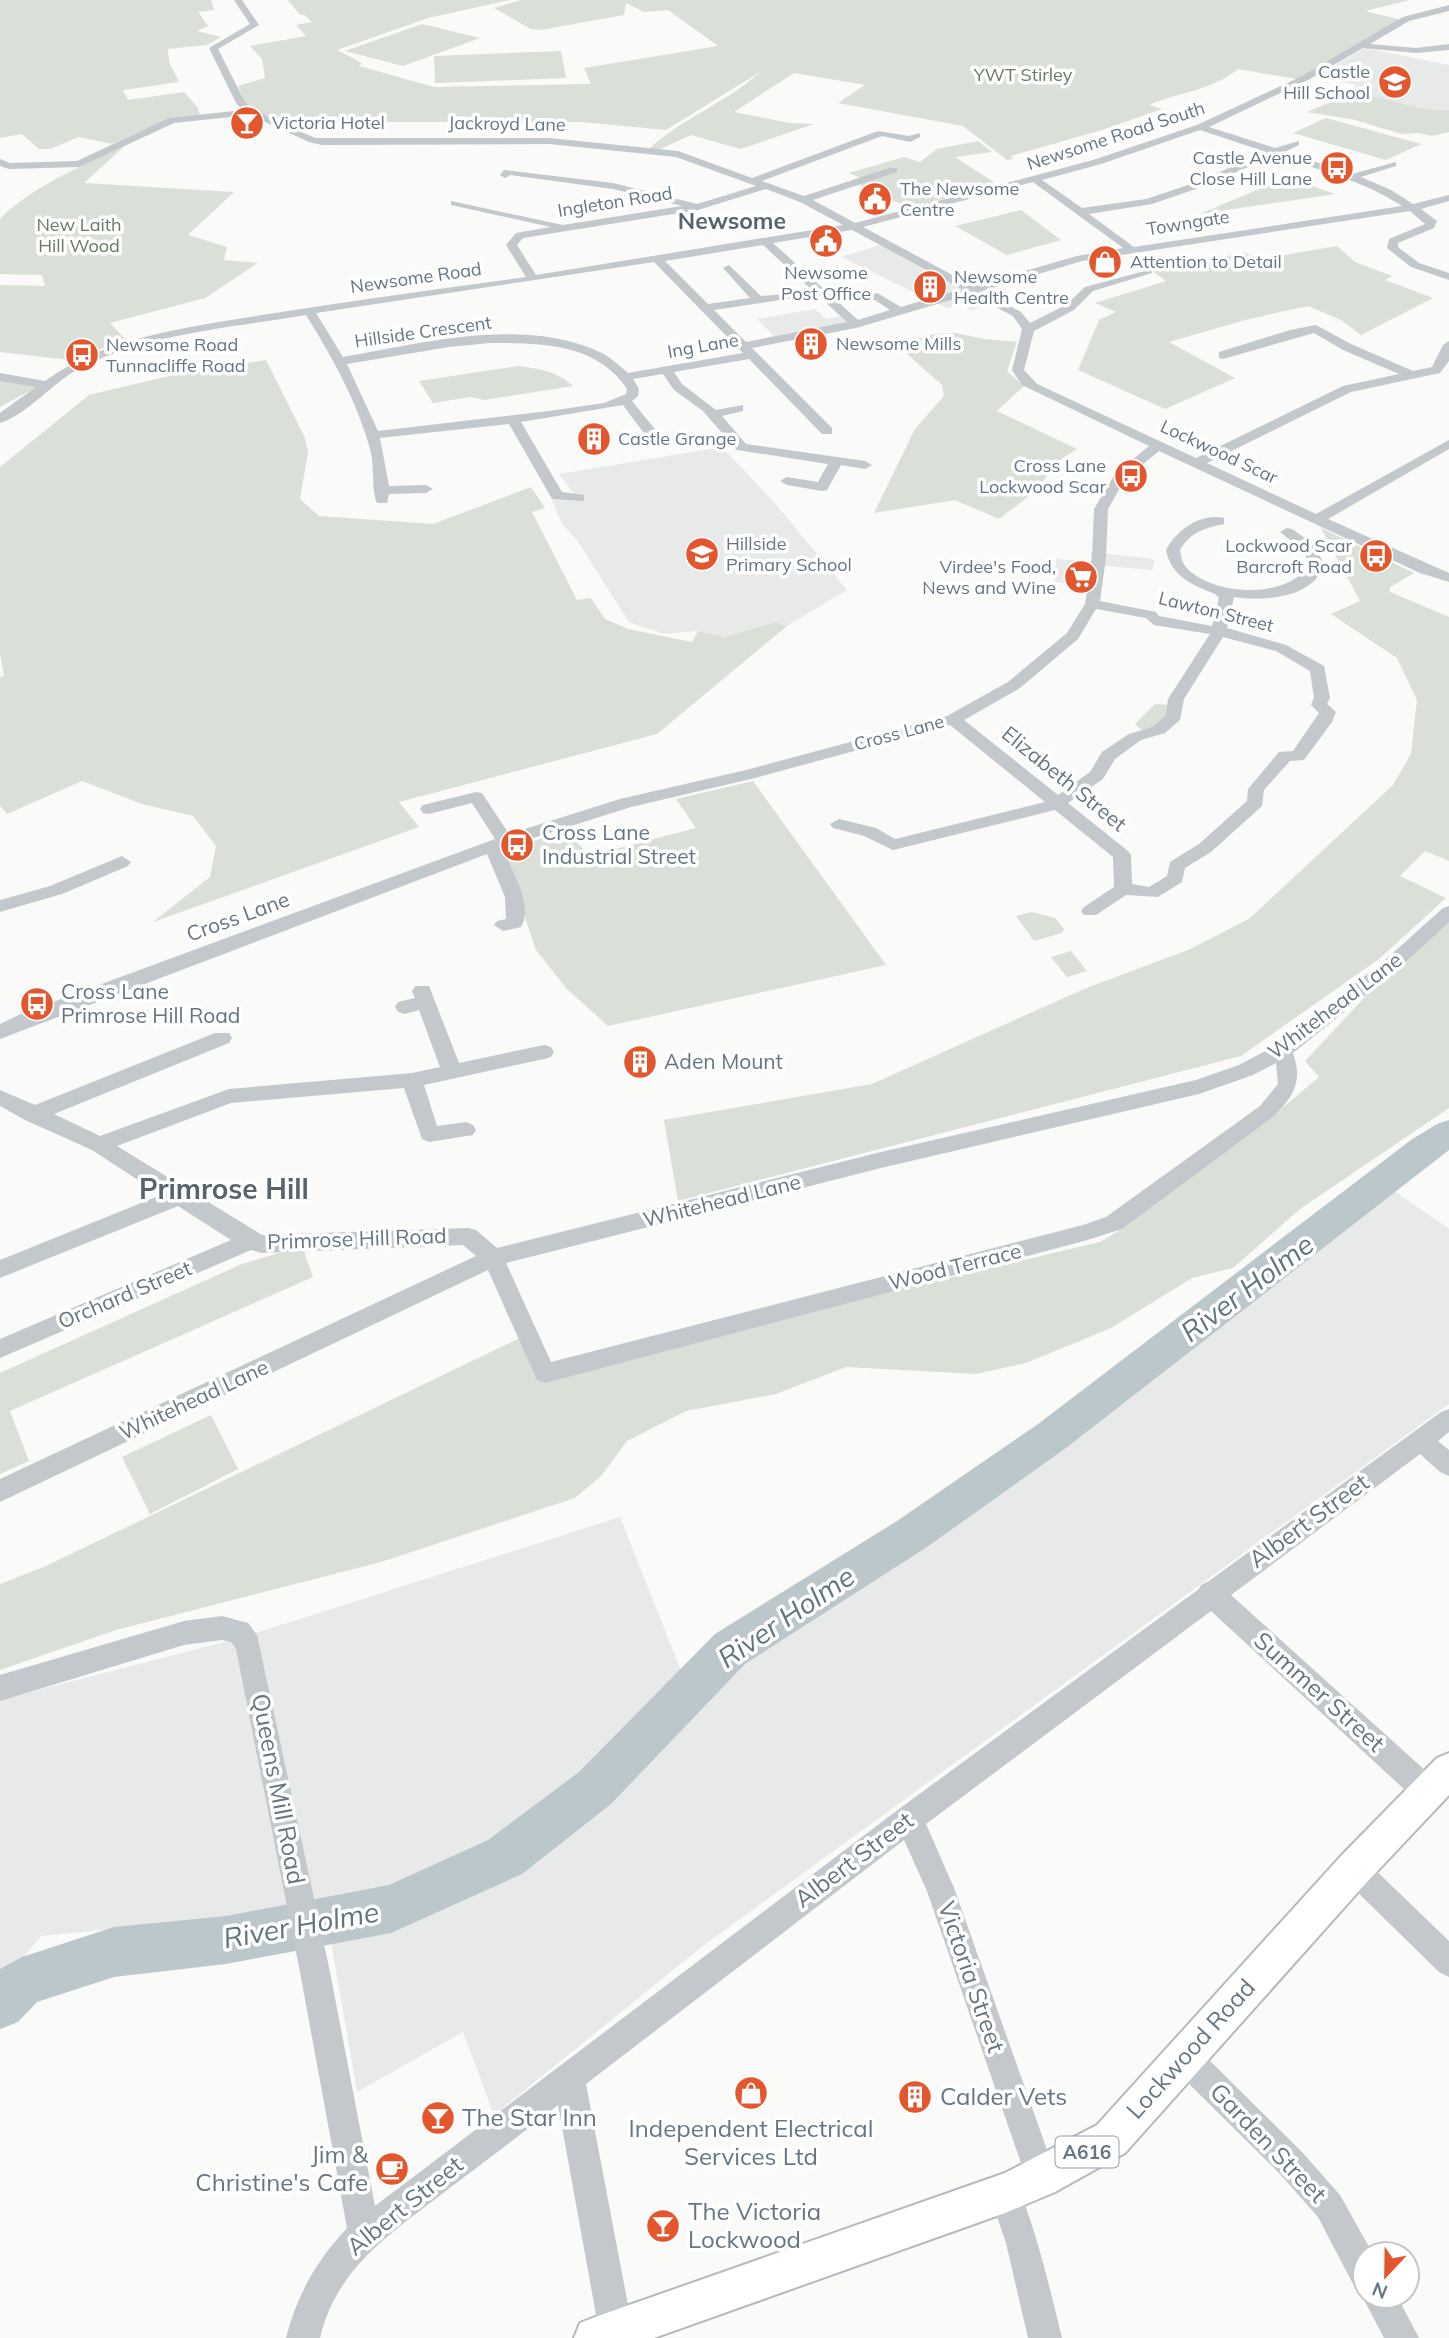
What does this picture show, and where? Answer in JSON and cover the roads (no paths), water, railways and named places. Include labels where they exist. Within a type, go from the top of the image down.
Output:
[{"type":"main road","name":"Lockwood Road","points":[[606,2335],[1005,2193],[1041,2178],[1111,2139],[1354,1869],[1439,1781]]},
{"type":"street","points":[[238,0],[255,25],[213,48],[241,103],[250,112]]},
{"type":"street","name":"Newsome Road South","points":[[856,226],[1035,180],[1200,127],[1305,78],[1406,19],[1449,8]]},
{"type":"street","points":[[1361,45],[1433,51],[1449,47]]},
{"type":"street","points":[[0,162],[9,166],[79,164],[172,120],[250,112]]},
{"type":"street","name":"Jackroyd Lane","points":[[250,112],[322,142],[521,140],[654,150],[697,160],[804,200],[972,290]]},
{"type":"street","points":[[1200,127],[1352,177],[1387,192],[1432,221],[1430,226],[1399,237],[1393,241],[1393,247],[1415,265],[1449,277]]},
{"type":"street","points":[[868,131],[910,139],[917,135]]},
{"type":"street","points":[[753,181],[881,133]]},
{"type":"street","points":[[1079,212],[1148,202],[1198,185],[1296,143]]},
{"type":"street","points":[[1352,177],[1392,164]]},
{"type":"street","points":[[804,200],[893,170]]},
{"type":"street","points":[[508,172],[613,186],[667,197],[698,207]]},
{"type":"street","points":[[1035,180],[1132,250]]},
{"type":"street","name":"Ingleton Road","points":[[533,279],[511,245],[520,235],[698,207],[766,186]]},
{"type":"street","name":"Towngate","points":[[748,351],[856,324],[1053,265],[1132,250],[1412,208],[1449,198]]},
{"type":"street","points":[[455,203],[530,217],[567,228]]},
{"type":"street","name":"Newsome Road","points":[[0,419],[45,385],[96,356],[160,336],[309,311],[657,260],[856,226]]},
{"type":"street","points":[[765,242],[856,324]]},
{"type":"street","points":[[657,260],[748,351]]},
{"type":"street","points":[[729,268],[758,300]]},
{"type":"street","points":[[972,290],[1017,314],[1028,329],[1084,297],[1088,289],[1148,271]]},
{"type":"street","points":[[706,308],[794,295]]},
{"type":"street","points":[[863,300],[882,295],[899,311]]},
{"type":"street","points":[[309,311],[341,361],[373,435],[383,495],[426,489]]},
{"type":"street","points":[[1223,355],[1337,325]]},
{"type":"street","name":"Lockwood Scar","points":[[1028,329],[1018,364],[1018,370],[1026,382],[1425,570],[1449,578]]},
{"type":"street","points":[[1316,329],[1412,375]]},
{"type":"street","name":"Hillside Crescent","points":[[341,361],[494,338],[526,339],[578,348],[617,366],[625,377]]},
{"type":"street","points":[[1196,463],[1347,389],[1436,370],[1449,345]]},
{"type":"street","points":[[1246,347],[1262,355]]},
{"type":"street","name":"Ing Lane","points":[[625,377],[748,351],[827,431]]},
{"type":"street","points":[[666,370],[678,387],[714,414],[742,447],[865,465]]},
{"type":"street","points":[[0,377],[45,385]]},
{"type":"street","points":[[373,435],[514,421],[625,400],[632,396],[633,389],[625,377]]},
{"type":"street","points":[[625,400],[651,433]]},
{"type":"street","points":[[714,414],[738,408]]},
{"type":"street","points":[[514,421],[557,496],[579,498]]},
{"type":"street","points":[[1318,519],[1449,444]]},
{"type":"street","name":"Cross Lane","points":[[0,1032],[30,1018],[498,843],[626,803],[750,774],[953,719],[1014,685],[1073,636],[1092,604],[1101,509],[1119,477],[1158,445]]},
{"type":"street","points":[[787,481],[822,487],[836,462]]},
{"type":"street","points":[[1219,521],[1189,529],[1178,539],[1172,550],[1178,566],[1202,584],[1222,591],[1264,595],[1280,593],[1304,583],[1312,575],[1314,557],[1309,548],[1287,532]]},
{"type":"street","points":[[843,831],[870,832],[894,845],[1056,804],[1097,775],[1108,757],[1135,737],[1159,730],[1174,717],[1176,699],[1218,633],[1227,598],[1222,591]]},
{"type":"street","name":"Lawton Street","points":[[1092,604],[1151,615],[1154,620],[1268,643],[1306,659],[1318,669],[1322,698],[1319,705],[1328,712],[1324,722],[1298,756],[1285,756],[1270,772],[1256,789],[1256,802],[1237,822],[1205,848],[1176,866],[1177,878],[1152,893],[1123,889]]},
{"type":"street","name":"Elizabeth Street","points":[[953,719],[1122,855],[1123,889]]},
{"type":"street","points":[[429,809],[476,797],[498,843],[514,897],[515,923],[503,925]]},
{"type":"street","points":[[0,906],[56,890],[122,862]]},
{"type":"street","points":[[1090,911],[1123,889]]},
{"type":"street","name":"Whitehead Lane","points":[[0,1491],[492,1258],[881,1160],[1199,1087],[1246,1070],[1282,1051],[1391,965],[1443,918]]},
{"type":"street","points":[[405,1007],[424,996],[452,1072]]},
{"type":"street","points":[[32,1115],[222,1038]]},
{"type":"street","name":"Wood Terrace","points":[[492,1258],[545,1373],[1084,1233],[1114,1223],[1267,1111],[1283,1095],[1290,1080],[1282,1051]]},
{"type":"street","points":[[99,1145],[229,1096],[412,1080],[544,1052]]},
{"type":"street","points":[[412,1080],[429,1134],[467,1130]]},
{"type":"street","name":"Primrose Hill Road","points":[[1,1099],[99,1145],[250,1241],[262,1244],[468,1236],[492,1258]]},
{"type":"street","points":[[0,1269],[179,1197]]},
{"type":"street","name":"Orchard Street","points":[[0,1349],[250,1241]]},
{"type":"street","name":"Albert Street","points":[[303,2338],[309,2311],[332,2267],[364,2234],[909,1819],[1210,1593],[1449,1419]]},
{"type":"street","points":[[1420,1440],[1449,1465]]},
{"type":"street","name":"Summer Street","points":[[1210,1593],[1439,1781]]},
{"type":"street","name":"Queens Mill Road","points":[[0,1688],[184,1633],[222,1628],[239,1632],[248,1644],[315,1972],[364,2234]]},
{"type":"street","name":"Victoria Street","points":[[909,1819],[940,1888],[1041,2178]]},
{"type":"street","points":[[1354,1869],[1449,1962]]},
{"type":"street","name":"Garden Street","points":[[1184,2057],[1291,2163],[1329,2206],[1351,2246]]},
{"type":"street","points":[[569,2078],[606,2335]]},
{"type":"street","points":[[1005,2193],[1022,2243],[1045,2338]]},
{"type":"street","points":[[1386,2310],[1402,2338]]},
{"type":"waterway","name":"River Holme","points":[[0,2004],[22,1982],[114,1952],[226,1940],[391,1909],[505,1857],[595,1788],[730,1649],[912,1534],[1052,1436],[1423,1149],[1449,1133]]},
{"type":"place","name":"Castle Hill School","points":[[1395,82]]},
{"type":"place","name":"Victoria Hotel","points":[[247,123]]},
{"type":"place","name":"Castle Avenue Close Hill Lane","points":[[1337,168]]},
{"type":"place","name":"The Newsome Centre","points":[[875,199]]},
{"type":"place","name":"Newsome Post Office","points":[[826,241]]},
{"type":"place","name":"Attention to Detail","points":[[1105,262]]},
{"type":"place","name":"Newsome Health Centre","points":[[930,287]]},
{"type":"place","name":"Newsome Mills","points":[[811,344]]},
{"type":"place","name":"Newsome Road Tunnacliffe Road","points":[[82,355]]},
{"type":"place","name":"Castle Grange","points":[[594,439]]},
{"type":"place","name":"Cross Lane Lockwood Scar","points":[[1131,476]]},
{"type":"place","name":"Hillside Primary School","points":[[702,554]]},
{"type":"place","name":"Lockwood Scar Barcroft Road","points":[[1376,556]]},
{"type":"place","name":"Virdee's Food, News and Wine","points":[[1081,577]]},
{"type":"place","name":"Cross Lane Industrial Street","points":[[517,845]]},
{"type":"place","name":"Cross Lane Primrose Hill Road","points":[[37,1004]]},
{"type":"place","name":"Aden Mount","points":[[640,1062]]},
{"type":"place","name":"Independent Electrical Services Ltd","points":[[751,2093]]},
{"type":"place","name":"Calder Vets","points":[[915,2097]]},
{"type":"place","name":"The Star Inn","points":[[438,2118]]},
{"type":"place","name":"Jim & Christine's Cafe","points":[[392,2169]]},
{"type":"place","name":"The Victoria Lockwood","points":[[663,2226]]},
{"type":"district","name":"Newsome","points":[[732,221]]},
{"type":"district","name":"Primrose Hill","points":[[224,1189]]},
{"type":"park label","name":"YWT Stirley","points":[[1023,75]]},
{"type":"park label","name":"New Laith Hill Wood","points":[[79,235]]}]
